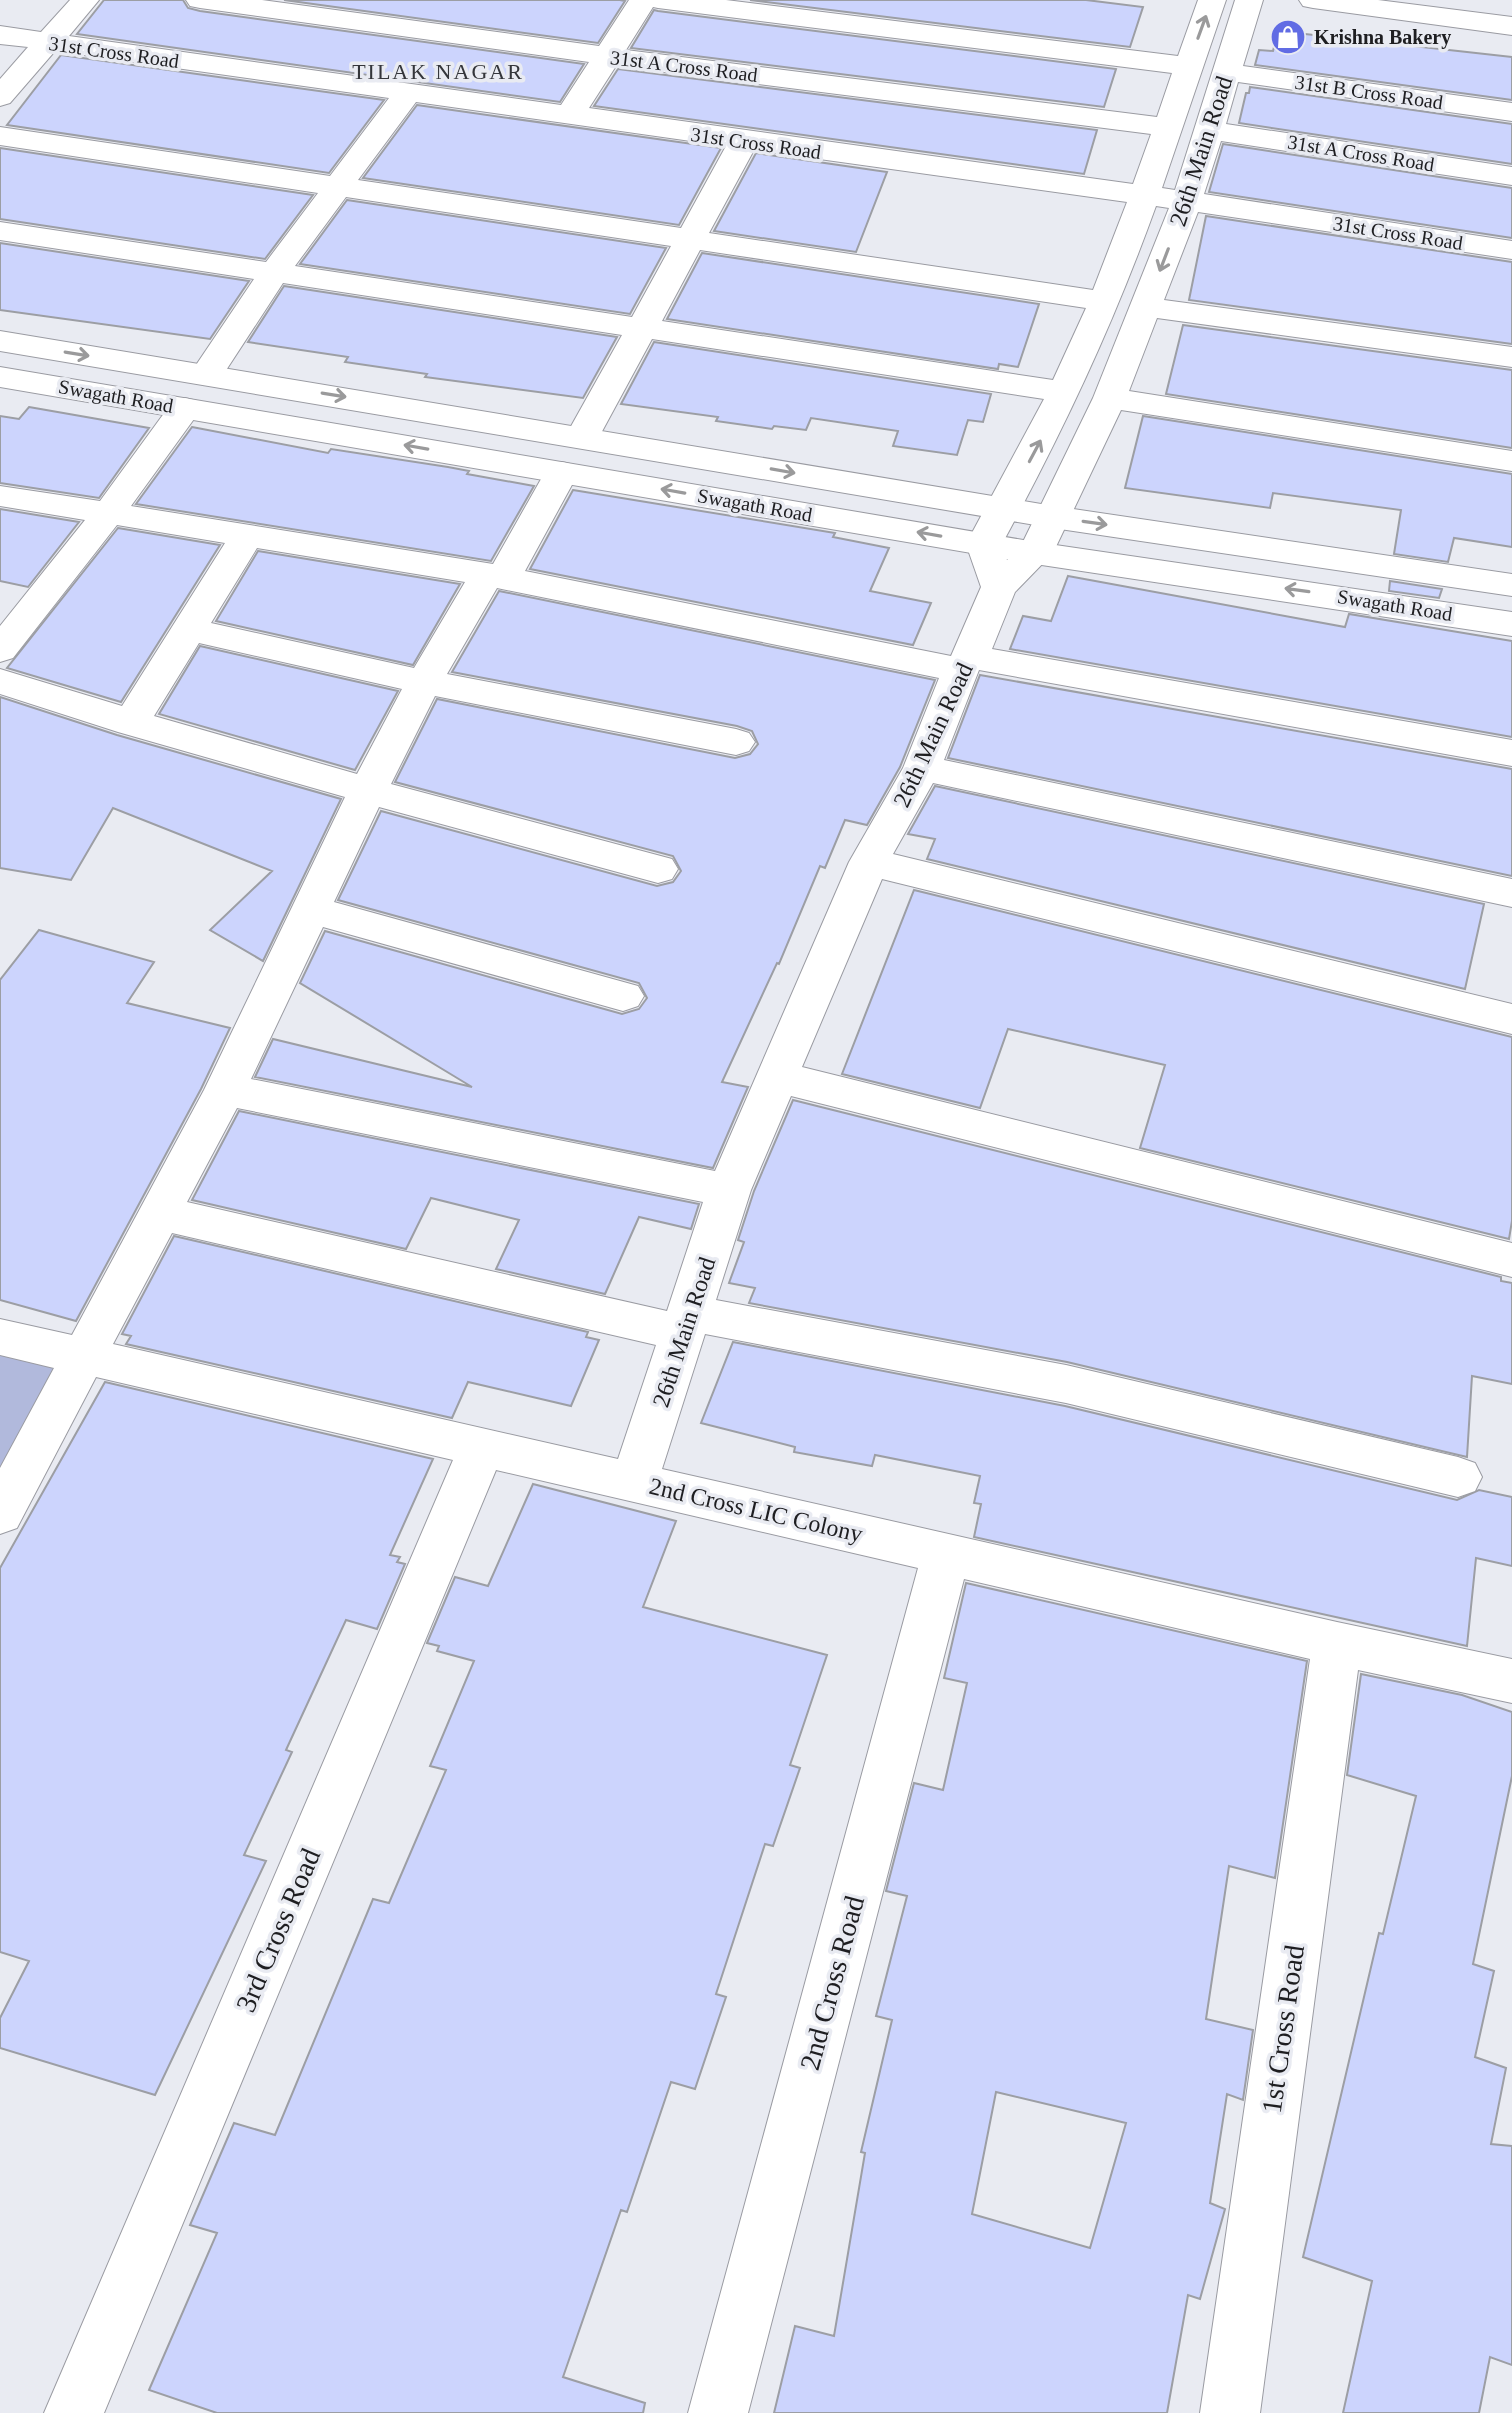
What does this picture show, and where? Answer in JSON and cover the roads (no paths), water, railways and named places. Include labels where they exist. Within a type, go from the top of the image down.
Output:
[{"type":"street","points":[[6,43],[50,0]]},
{"type":"street","points":[[0,97],[85,0]]},
{"type":"street","name":"31st A Cross Road","points":[[200,0],[608,56],[1168,127]]},
{"type":"street","points":[[569,116],[643,0]]},
{"type":"street","points":[[658,0],[1188,66]]},
{"type":"street","name":"26th Main Road","points":[[984,544],[1065,392],[1104,301],[1145,196],[1212,0]]},
{"type":"street","name":"26th Main Road","points":[[634,1482],[729,1190],[869,862],[922,768],[999,587],[1035,553],[1110,398],[1187,201],[1249,0]]},
{"type":"street","points":[[1313,0],[1512,26]]},
{"type":"street","points":[[1452,0],[1512,8]]},
{"type":"street","name":"31st Cross Road","points":[[6,43],[48,42],[1187,201],[1512,250]]},
{"type":"street","name":"31st B Cross Road","points":[[1226,72],[1512,112]]},
{"type":"street","points":[[207,374],[273,274],[408,93]]},
{"type":"street","name":"31st A Cross Road","points":[[1209,130],[1512,176]]},
{"type":"street","points":[[0,136],[1104,301]]},
{"type":"street","points":[[582,437],[744,141]]},
{"type":"street","points":[[0,231],[1065,392]]},
{"type":"street","points":[[1147,307],[1512,357]]},
{"type":"street","name":"Swagath Road","points":[[0,341],[1053,517],[1512,585]]},
{"type":"street","name":"Swagath Road","points":[[0,377],[1035,553],[1512,624]]},
{"type":"street","points":[[1110,398],[1512,461]]},
{"type":"street","points":[[0,650],[109,513],[185,408]]},
{"type":"street","points":[[0,1514],[225,1090],[367,792],[424,682],[562,472]]},
{"type":"street","points":[[0,496],[495,576],[965,664],[1512,753]]},
{"type":"street","points":[[131,723],[246,537]]},
{"type":"street","points":[[984,544],[999,587]]},
{"type":"street","points":[[188,629],[424,682],[736,742]]},
{"type":"street","points":[[0,681],[367,792],[658,869]]},
{"type":"street","points":[[922,768],[1512,893]]},
{"type":"street","points":[[869,862],[1512,1019]]},
{"type":"street","points":[[311,910],[623,996]]},
{"type":"street","points":[[779,1077],[1512,1260]]},
{"type":"street","points":[[225,1090],[729,1190]]},
{"type":"street","points":[[160,1213],[687,1323],[1066,1384],[1458,1477]]},
{"type":"street","name":"2nd Cross LIC Colony","points":[[0,1337],[1337,1644],[1512,1681]]},
{"type":"street","name":"3rd Cross Road","points":[[74,2413],[483,1446]]},
{"type":"street","name":"2nd Cross Road","points":[[718,2413],[946,1554]]},
{"type":"street","name":"1st Cross Road","points":[[1230,2413],[1337,1644]]},
{"type":"place","name":"Krishna Bakery","points":[[1288,37]]},
{"type":"district","name":"TILAK NAGAR","points":[[438,71]]}]
